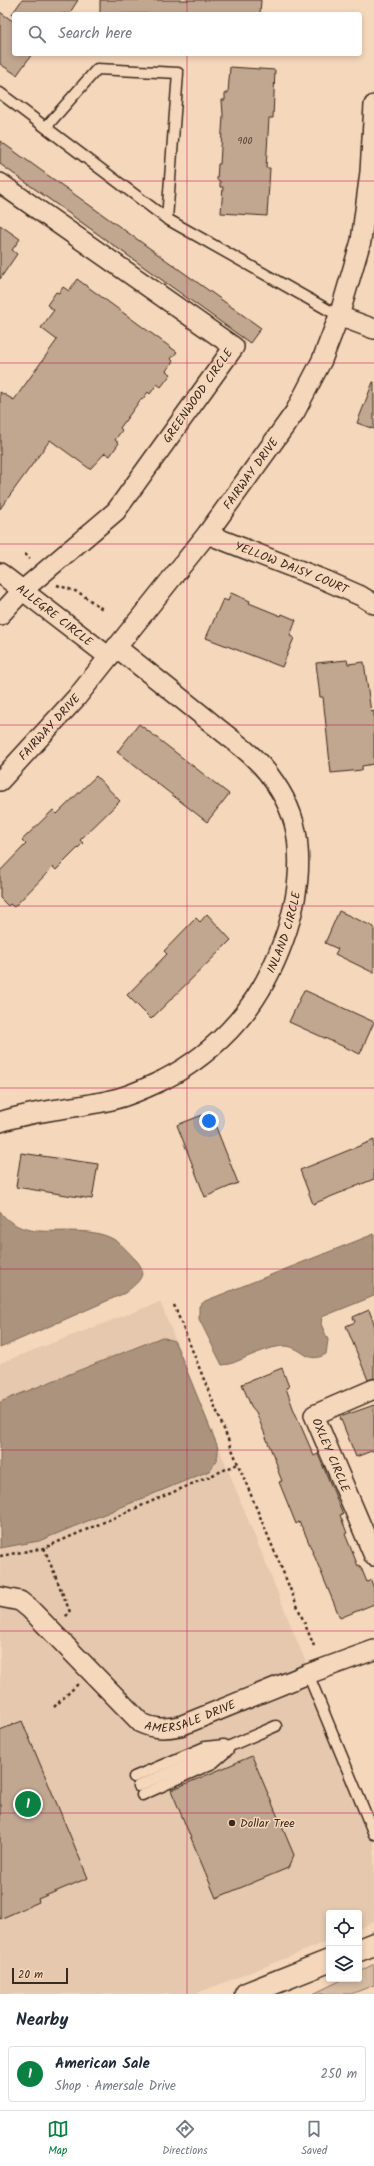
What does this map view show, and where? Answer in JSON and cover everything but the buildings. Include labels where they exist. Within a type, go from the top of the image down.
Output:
[{"type":"main road","points":[[362,1949],[374,1944]]},
{"type":"main road","points":[[246,1994],[326,1962]]},
{"type":"street","name":"FAIRWAY DRIVE","points":[[0,781],[77,697],[207,534],[296,412],[322,360],[339,316],[361,241],[370,172],[374,105]]},
{"type":"street","name":"GREENWOOD CIRCLE","points":[[0,182],[234,347],[116,511],[24,590],[0,615]]},
{"type":"street","points":[[339,316],[374,329]]},
{"type":"street","name":"YELLOW DAISY COURT","points":[[207,534],[327,581],[361,596],[374,604]]},
{"type":"street","name":"ALLEGRE CIRCLE","points":[[0,573],[112,652]]},
{"type":"street","name":"INLAND CIRCLE","points":[[0,1122],[17,1116],[118,1099],[165,1079],[193,1062],[222,1038],[239,1020],[260,989],[278,953],[288,924],[295,896],[298,848],[295,827],[287,805],[275,782],[250,752],[112,652]]},
{"type":"street","name":"OXLEY CIRCLE","points":[[374,1389],[314,1415],[374,1556]]},
{"type":"street","name":"AMERSALE DRIVE","points":[[0,1597],[20,1601],[30,1608],[141,1722],[151,1728],[167,1729],[180,1726],[308,1674],[374,1650]]},
{"type":"lane","points":[[46,126],[97,69],[178,73],[167,219]]},
{"type":"lane","points":[[0,93],[46,126],[167,219],[339,316]]},
{"type":"lane","points":[[308,1674],[374,1834]]},
{"type":"lane","points":[[234,1744],[213,1764],[138,1786],[205,1747],[234,1744],[276,1726]]},
{"type":"path","points":[[57,585],[78,592],[104,610]]},
{"type":"path","points":[[174,1305],[314,1646]]},
{"type":"path","points":[[0,1556],[44,1548],[238,1464]]},
{"type":"path","points":[[44,1548],[70,1612],[65,1617]]},
{"type":"shaded area","points":[[0,1211],[9,1221],[17,1226],[30,1230],[83,1231],[104,1235],[113,1239],[125,1248],[140,1265],[142,1274],[134,1286],[125,1293],[0,1348]]},
{"type":"shaded area","points":[[374,1234],[374,1296],[322,1317],[321,1324],[328,1340],[326,1354],[314,1358],[292,1347],[280,1346],[265,1350],[230,1364],[222,1365],[199,1319],[199,1306],[205,1301]]},
{"type":"shaded area","points":[[160,1302],[374,1831],[374,1921],[362,1927],[362,1910],[326,1910],[326,1942],[195,1994],[0,1994],[0,1363]]},
{"type":"shaded area","points":[[162,1337],[174,1341],[217,1445],[218,1456],[209,1471],[39,1541],[0,1548],[0,1402]]},
{"type":"shaded area","points":[[374,1964],[374,1985],[351,1994],[313,1994],[338,1982],[362,1982],[362,1970]]},
{"type":"place","name":"American Sale","points":[[28,1804]]},
{"type":"place","name":"Dollar Tree","points":[[232,1823]]}]
